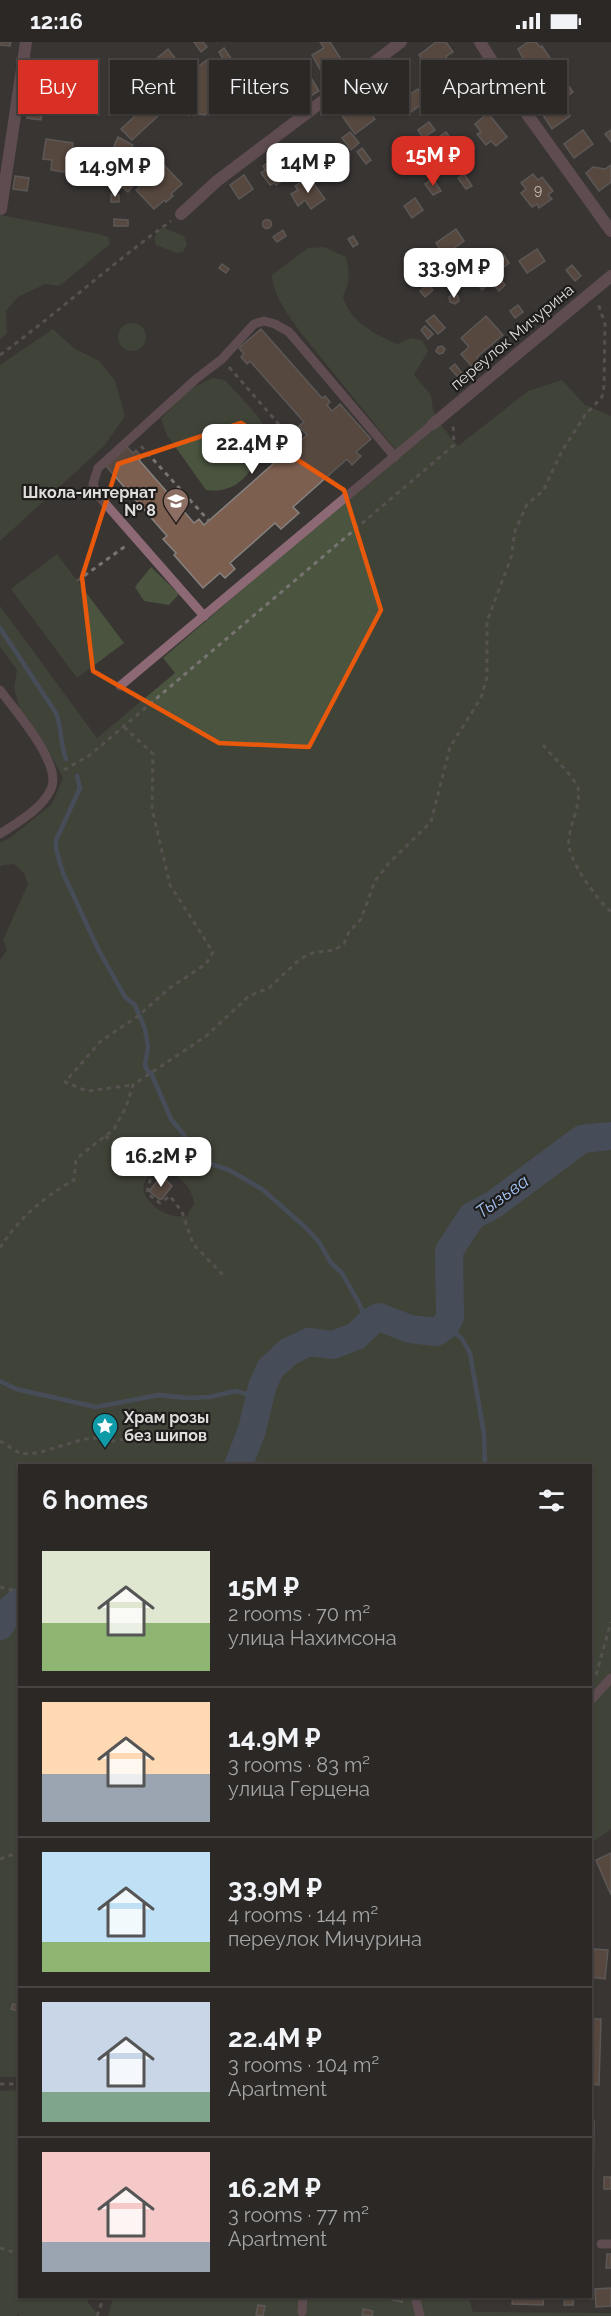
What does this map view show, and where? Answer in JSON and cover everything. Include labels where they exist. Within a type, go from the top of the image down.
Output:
[{"type":"street","points":[[1,209],[26,42]]},
{"type":"street","points":[[181,214],[217,181],[401,42]]},
{"type":"street","points":[[480,42],[514,96],[611,231]]},
{"type":"street","name":"переулок Мичурина","points":[[433,424],[611,276]]},
{"type":"lane","points":[[204,616],[97,494],[93,484],[98,468],[196,379],[222,359],[254,324],[264,321],[275,324],[288,332],[395,457]]},
{"type":"lane","points":[[120,686],[433,424]]},
{"type":"lane","points":[[0,690],[46,754],[54,775],[53,786],[36,809],[0,834]]},
{"type":"lane","points":[[592,1699],[611,1677]]},
{"type":"lane","points":[[302,2312],[303,2298]]},
{"type":"lane","points":[[416,2298],[420,2316]]},
{"type":"path","points":[[0,355],[88,286],[128,251],[181,214]]},
{"type":"path","points":[[124,726],[153,754],[152,809],[170,885],[213,952],[206,964],[171,987],[138,1016],[101,1041],[65,1082],[87,1091],[133,1085],[206,1036],[249,996],[269,988],[300,959],[312,953],[334,950],[344,944],[349,932],[361,919],[375,881],[389,862],[431,822],[450,747],[482,698],[488,676],[487,621],[511,558],[515,531],[527,504],[543,492],[562,451],[585,415],[602,397],[604,324],[593,290]]},
{"type":"path","points":[[222,359],[296,444]]},
{"type":"path","points":[[54,775],[90,755],[454,445],[452,409]]},
{"type":"path","points":[[133,438],[209,521]]},
{"type":"path","points":[[77,581],[136,538]]},
{"type":"path","points":[[543,745],[578,786],[578,801],[568,840],[571,855],[601,902],[611,912]]},
{"type":"path","points":[[0,1248],[35,1207],[53,1191],[74,1180],[76,1159],[114,1129],[133,1085]]},
{"type":"path","points":[[105,1136],[123,1148],[138,1169],[150,1180],[147,1193],[160,1203],[170,1196],[182,1212],[193,1244],[225,1277]]},
{"type":"path","points":[[0,1441],[21,1454],[38,1453],[84,1439],[121,1441],[129,1438],[132,1432]]},
{"type":"path","points":[[0,1587],[18,1592]]},
{"type":"path","points":[[595,1680],[611,1622]]},
{"type":"path","points":[[0,1859],[18,1853]]},
{"type":"path","points":[[0,2084],[18,2084]]},
{"type":"path","points":[[0,2248],[18,2253]]},
{"type":"path","points":[[97,2316],[103,2298]]},
{"type":"highlighted area","points":[[241,423],[344,490],[381,610],[309,747],[219,743],[93,671],[82,577],[118,464]]},
{"type":"green space","points":[[0,215],[99,234],[108,237],[110,244],[58,286],[45,284],[18,297],[6,311],[7,334],[0,339]]},
{"type":"green space","points":[[162,227],[184,236],[187,244],[183,252],[177,253],[156,245],[154,238]]},
{"type":"green space","points":[[324,247],[346,257],[349,277],[343,296],[346,305],[364,326],[398,344],[411,338],[422,340],[428,351],[414,375],[431,395],[433,410],[443,428],[458,446],[528,391],[562,380],[585,405],[611,416],[611,1829],[592,1842],[592,1464],[18,1464],[18,2077],[0,2077],[0,960],[7,950],[3,940],[28,884],[24,873],[14,864],[0,867],[0,843],[11,837],[52,804],[63,778],[52,757],[21,712],[14,689],[17,670],[0,647],[0,606],[97,738],[175,673],[163,658],[399,454],[301,333],[278,298],[272,275],[308,248]],"holes":[[[163,1170],[180,1179],[188,1187],[193,1197],[194,1204],[187,1216],[165,1213],[148,1200],[144,1191],[144,1183],[150,1176]]]},
{"type":"green space","points":[[132,323],[142,327],[146,337],[142,347],[132,351],[122,347],[118,337],[122,327]]},
{"type":"green space","points":[[53,329],[75,349],[99,361],[115,381],[125,416],[104,446],[0,541],[0,365]]},
{"type":"green space","points":[[212,378],[225,380],[256,414],[270,435],[247,475],[230,488],[219,490],[206,490],[167,435],[161,419],[188,390]]},
{"type":"green space","points":[[57,554],[124,643],[77,678],[11,589]]},
{"type":"green space","points":[[151,567],[179,594],[169,605],[144,601],[135,587]]},
{"type":"green space","points":[[18,2090],[18,2298],[90,2298],[87,2301],[99,2316],[19,2316],[19,2313],[17,2316],[0,2316],[0,2091]]},
{"type":"green space","points":[[113,2298],[469,2298],[473,2312],[611,2313],[611,2316],[108,2316]]},
{"type":"building","points":[[0,42],[11,42],[10,46],[0,45]]},
{"type":"building","points":[[194,42],[203,42],[207,47],[201,52]]},
{"type":"building","points":[[320,42],[330,42],[341,59],[322,60],[321,71],[312,55],[324,48]]},
{"type":"building","points":[[436,42],[446,42],[453,52],[446,56],[448,60],[422,60],[419,55]]},
{"type":"building","points":[[528,42],[536,42],[540,47],[542,46],[550,58],[524,60],[518,49]]},
{"type":"building","points":[[224,48],[232,60],[224,60],[219,52]]},
{"type":"building","points":[[168,49],[176,60],[157,60]]},
{"type":"building","points":[[207,60],[209,63],[209,110],[205,115],[197,114],[197,67]]},
{"type":"building","points":[[310,76],[319,91],[310,96]]},
{"type":"building","points":[[567,84],[573,92],[567,96]]},
{"type":"building","points":[[418,89],[421,94],[421,105],[409,113],[409,95]]},
{"type":"building","points":[[567,112],[570,116],[552,129],[544,117],[548,114],[567,114]]},
{"type":"building","points":[[28,114],[42,114],[41,120],[27,118]]},
{"type":"building","points":[[137,114],[159,115],[132,140],[121,129]]},
{"type":"building","points":[[345,114],[371,114],[375,119],[355,134],[342,116]]},
{"type":"building","points":[[489,114],[507,137],[496,146],[491,141],[486,145],[477,134],[481,132],[475,124]]},
{"type":"building","points":[[429,122],[435,130],[423,138],[418,130]]},
{"type":"building","points":[[583,130],[593,144],[574,158],[564,144]]},
{"type":"building","points":[[611,130],[611,142],[605,134]]},
{"type":"building","points":[[350,132],[359,143],[351,150],[342,138]]},
{"type":"building","points":[[446,132],[455,145],[439,156],[430,143]]},
{"type":"building","points":[[118,137],[133,145],[129,154],[114,146]]},
{"type":"building","points":[[46,139],[73,143],[69,173],[51,170],[52,160],[43,159]]},
{"type":"building","points":[[362,148],[371,160],[366,164],[357,152]]},
{"type":"building","points":[[286,150],[299,169],[276,185],[274,183],[270,185],[261,173],[265,170],[263,166]]},
{"type":"building","points":[[118,157],[125,158],[124,165],[117,165]]},
{"type":"building","points":[[164,165],[182,184],[171,194],[173,196],[154,209],[136,190]]},
{"type":"building","points":[[611,165],[611,182],[599,191],[586,173],[593,167],[605,169]]},
{"type":"building","points":[[464,174],[472,186],[466,189],[458,178]]},
{"type":"building","points":[[533,174],[538,180],[542,177],[553,191],[548,195],[552,199],[539,208],[537,204],[532,207],[521,193],[526,189],[521,183]]},
{"type":"building","points":[[244,175],[253,189],[239,199],[230,185]]},
{"type":"building","points":[[15,176],[29,178],[27,191],[13,189]]},
{"type":"building","points":[[309,177],[325,199],[311,209],[305,200],[298,206],[291,194],[298,190],[295,186]]},
{"type":"building","points":[[433,179],[441,191],[433,195],[425,184]]},
{"type":"building","points":[[126,182],[132,187],[128,192],[122,187]]},
{"type":"building","points":[[111,194],[119,195],[119,202],[111,202]]},
{"type":"building","points":[[415,198],[423,210],[412,218],[404,206]]},
{"type":"building","points":[[114,219],[128,220],[128,226],[114,226]]},
{"type":"building","points":[[267,220],[271,224],[267,228],[263,224]]},
{"type":"building","points":[[456,229],[464,241],[444,255],[436,243]]},
{"type":"building","points":[[283,230],[286,236],[277,242],[273,237]]},
{"type":"building","points":[[353,236],[358,244],[353,247],[348,239]]},
{"type":"building","points":[[537,249],[545,261],[527,273],[519,261]]},
{"type":"building","points":[[504,255],[509,263],[499,271],[493,263]]},
{"type":"building","points":[[222,264],[229,269],[226,273],[219,268]]},
{"type":"building","points":[[572,265],[581,276],[575,281],[566,270]]},
{"type":"building","points":[[492,269],[505,285],[499,291],[485,274]]},
{"type":"building","points":[[483,277],[489,284],[482,290],[476,282]]},
{"type":"building","points":[[428,284],[433,290],[425,297],[420,291]]},
{"type":"building","points":[[453,294],[458,296],[459,301],[455,304],[450,302],[449,297]]},
{"type":"building","points":[[518,305],[523,312],[515,318],[510,311]]},
{"type":"building","points":[[434,315],[445,328],[438,334],[426,321]]},
{"type":"building","points":[[486,316],[503,335],[477,357],[481,361],[473,368],[461,354],[469,347],[461,338]]},
{"type":"building","points":[[425,326],[433,334],[428,339],[421,330]]},
{"type":"building","points":[[261,329],[322,398],[325,396],[330,402],[327,405],[332,411],[340,404],[371,439],[356,452],[361,456],[352,465],[347,459],[293,507],[299,513],[281,529],[275,523],[230,563],[235,569],[225,578],[220,573],[203,588],[174,555],[176,553],[163,539],[167,536],[106,466],[127,447],[133,453],[136,450],[142,457],[139,460],[194,523],[199,519],[204,525],[282,456],[278,452],[286,445],[290,450],[307,435],[299,426],[304,422],[250,361],[247,364],[241,357],[244,354],[239,348]]},
{"type":"building","points":[[442,346],[445,349],[439,354],[436,351]]},
{"type":"building","points":[[455,364],[462,373],[457,376],[450,368]]},
{"type":"building","points":[[162,1176],[172,1186],[162,1199],[159,1199],[149,1191]]},
{"type":"building","points":[[611,1853],[611,1895],[596,1860]]},
{"type":"building","points":[[594,1949],[608,1950],[605,1979],[592,1977]]},
{"type":"building","points":[[13,2004],[18,2005],[18,2011],[11,2009]]},
{"type":"building","points":[[592,2019],[601,2019],[599,2085],[592,2084]]},
{"type":"building","points":[[592,2121],[594,2121],[593,2194]]},
{"type":"building","points":[[604,2177],[611,2177],[611,2189],[604,2189]]},
{"type":"building","points":[[607,2254],[611,2254],[611,2268],[606,2268]]},
{"type":"building","points":[[611,2288],[611,2306],[596,2307],[595,2289]]},
{"type":"building","points":[[392,2298],[403,2298],[402,2302],[392,2300]]},
{"type":"building","points":[[513,2298],[544,2298],[543,2305],[512,2304]]},
{"type":"building","points":[[565,2298],[574,2298],[573,2305],[564,2305]]},
{"type":"building","points":[[258,2305],[265,2306],[263,2316],[256,2315]]},
{"type":"building","points":[[363,2309],[373,2311],[372,2316],[362,2315]]},
{"type":"waterway","points":[[0,628],[56,713],[66,759]]},
{"type":"waterway","points":[[77,776],[80,788],[56,840],[56,849],[63,873],[98,949],[125,997],[135,1005],[145,1029],[148,1047],[145,1065],[151,1073],[171,1119],[184,1135],[189,1150],[199,1160],[229,1170],[262,1189],[319,1242],[331,1263],[342,1273],[360,1305],[364,1316],[364,1329]]},
{"type":"waterway","name":"Тызьва","points":[[239,1464],[252,1430],[262,1387],[270,1369],[288,1352],[309,1342],[333,1345],[356,1336],[379,1317],[410,1329],[436,1332],[446,1325],[450,1317],[449,1251],[472,1216],[493,1205],[582,1139],[611,1136]]},
{"type":"waterway","points":[[446,1325],[462,1339],[470,1353],[484,1434],[485,1464]]},
{"type":"waterway","points":[[0,1381],[16,1389],[96,1407],[159,1395],[187,1398],[210,1397],[235,1391],[259,1397]]},
{"type":"waterway","name":"Тызьва","points":[[0,1626],[10,1610],[18,1603]]},
{"type":"place","name":"Школа-интернат № 8","points":[[176,524]]},
{"type":"place","name":"Храм розы без шипов","points":[[105,1449]]}]
